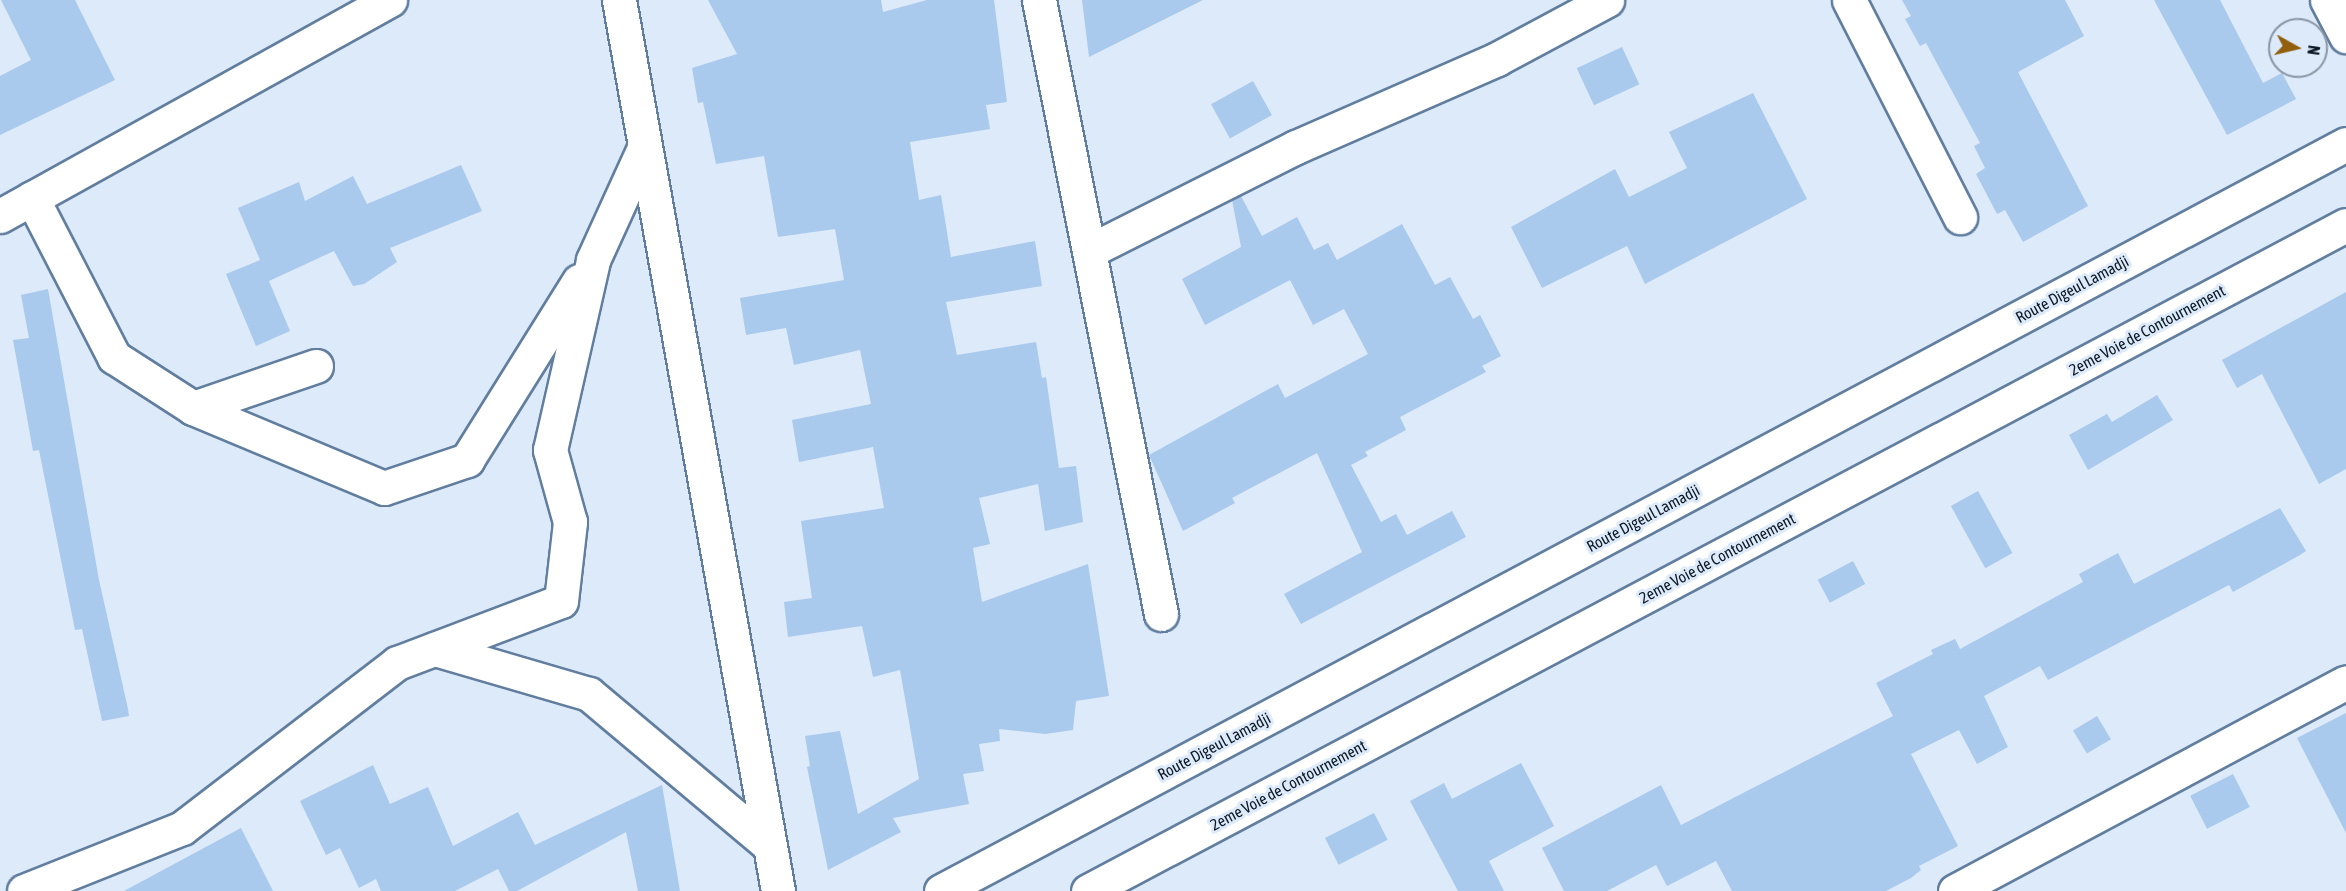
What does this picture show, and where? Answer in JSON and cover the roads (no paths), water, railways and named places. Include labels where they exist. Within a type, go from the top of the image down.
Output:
[{"type":"street","points":[[0,216],[390,0]]},
{"type":"street","points":[[1039,0],[1161,614]]},
{"type":"street","points":[[1090,250],[1296,147],[1497,59],[1607,0]]},
{"type":"street","points":[[1849,0],[1960,216]]},
{"type":"street","points":[[2327,0],[2346,36]]},
{"type":"street","points":[[626,4],[644,148],[778,891]]},
{"type":"street","name":"Route Digeul Lamadji","points":[[941,891],[2346,144]]},
{"type":"street","points":[[32,198],[114,357],[193,408],[384,488],[467,460],[592,260],[644,148]]},
{"type":"street","name":"2eme Voie de Contournement","points":[[1088,891],[2346,225]]},
{"type":"street","points":[[24,891],[182,828],[398,663],[561,601],[570,522],[550,450],[592,260]]},
{"type":"street","points":[[193,408],[316,366]]},
{"type":"street","points":[[435,649],[589,694],[768,844]]},
{"type":"street","points":[[1955,891],[2346,682]]}]
